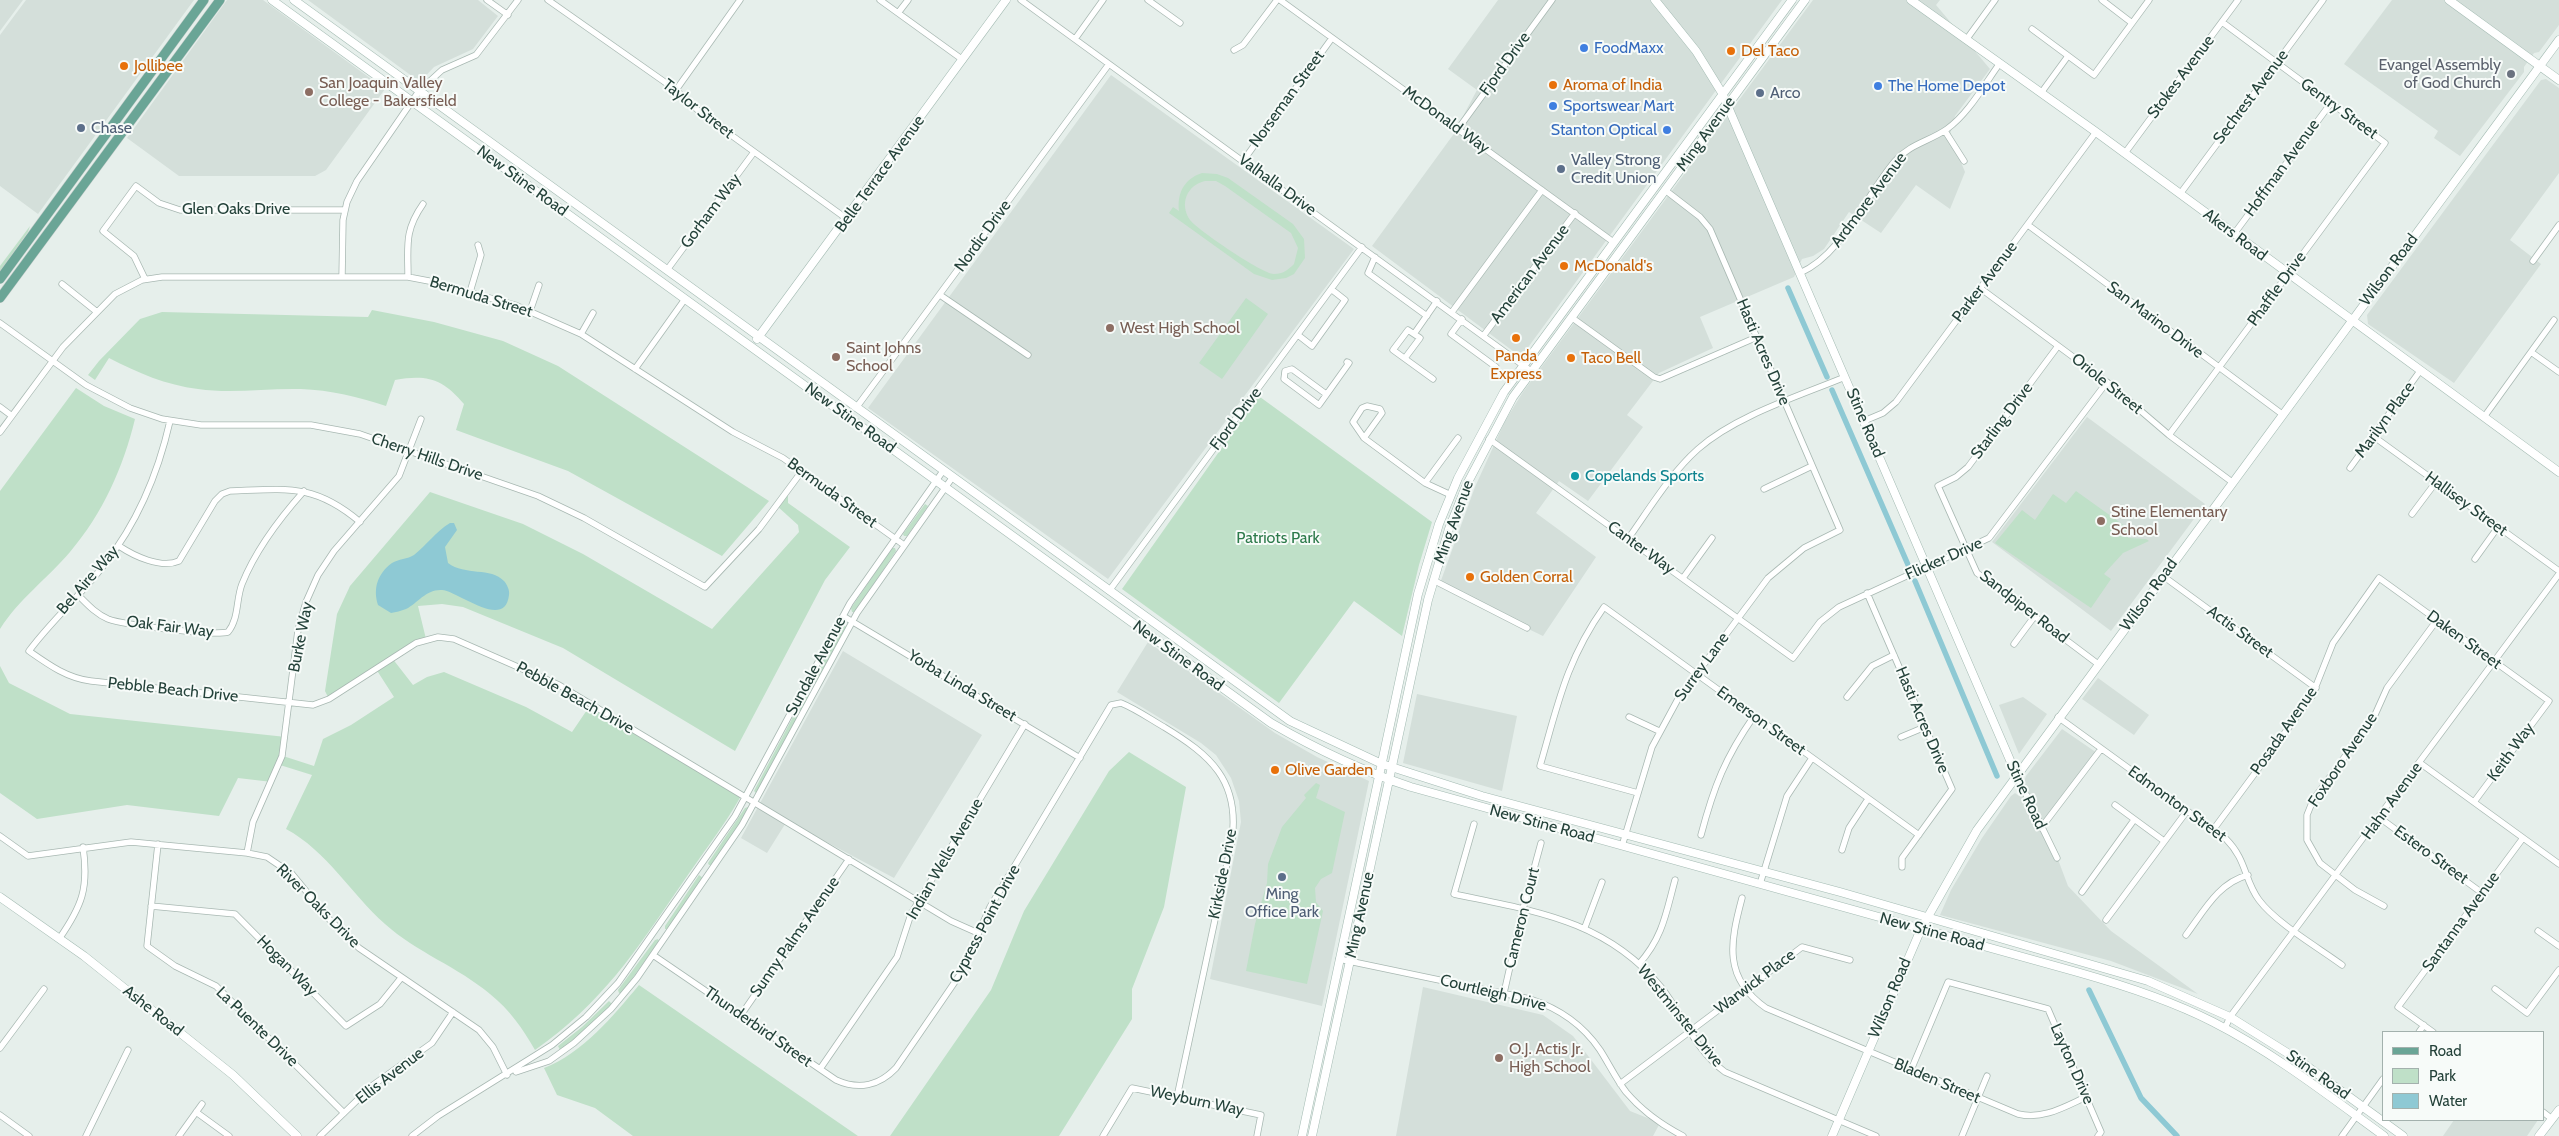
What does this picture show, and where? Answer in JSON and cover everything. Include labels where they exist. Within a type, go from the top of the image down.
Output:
[{"type":"main road","points":[[0,279],[204,0]]},
{"type":"main road","points":[[0,298],[220,0]]},
{"type":"main road","name":"New Stine Road","points":[[272,0],[1270,723],[1311,745],[1380,777],[2117,984],[2174,1005],[2225,1028]]},
{"type":"main road","name":"New Stine Road","points":[[294,0],[1277,714],[1335,744],[1393,768],[1482,796],[1764,871],[2126,974],[2169,989],[2230,1017]]},
{"type":"main road","name":"Belle Terrace Avenue","points":[[751,347],[847,219],[1006,0]]},
{"type":"main road","name":"Stine Road","points":[[1655,0],[1696,50],[1722,93],[2016,774]]},
{"type":"main road","name":"Ming Avenue","points":[[1302,1136],[1418,594],[1439,524],[1451,495],[1478,437],[1523,364],[1612,241],[1792,0]]},
{"type":"main road","name":"Akers Road","points":[[1911,0],[2096,132],[2559,472]]},
{"type":"main road","points":[[2449,0],[2559,80]]},
{"type":"main road","name":"Ming Avenue","points":[[1312,1136],[1433,580],[1449,529],[1473,470],[1489,439],[1531,371],[1803,1]]},
{"type":"main road","points":[[318,33],[326,23]]},
{"type":"main road","name":"Wilson Road","points":[[1832,1136],[1921,929],[1977,830],[2016,774],[2559,40]]},
{"type":"main road","points":[[1621,247],[1621,238],[1637,208]]},
{"type":"main road","points":[[1592,288],[1611,254],[1612,241]]},
{"type":"main road","points":[[1489,439],[1487,431],[1497,404]]},
{"type":"main road","points":[[1473,470],[1480,446],[1478,437]]},
{"type":"main road","points":[[1433,580],[1430,572],[1439,524]]},
{"type":"main road","points":[[1064,573],[1073,573],[1101,593],[1109,591]]},
{"type":"main road","points":[[1108,605],[1116,604],[1131,613],[1140,614]]},
{"type":"main road","name":"Ashe Road","points":[[0,897],[84,956],[233,1075],[297,1136]]},
{"type":"main road","name":"Stine Road","points":[[2230,1017],[2297,1059],[2382,1121]]},
{"type":"main road","name":"Stine Road","points":[[2225,1028],[2290,1068],[2384,1136]]},
{"type":"main road","points":[[2539,1136],[2559,1110]]},
{"type":"main road","name":"Stine Road","points":[[2382,1121],[2403,1136]]},
{"type":"street","points":[[488,0],[508,15]]},
{"type":"street","points":[[342,277],[342,230],[345,210],[357,181],[414,102],[419,91],[442,70],[476,55],[518,0]]},
{"type":"street","name":"Taylor Street","points":[[548,0],[676,90],[702,114],[847,219]]},
{"type":"street","points":[[676,90],[740,0]]},
{"type":"street","points":[[880,0],[963,60]]},
{"type":"street","points":[[898,13],[908,0]]},
{"type":"street","name":"Valhalla Drive","points":[[1021,0],[1531,371]]},
{"type":"street","points":[[1075,39],[1103,0]]},
{"type":"street","points":[[1148,0],[1180,23]]},
{"type":"street","points":[[1234,50],[1243,45],[1278,0]]},
{"type":"street","name":"McDonald Way","points":[[1278,0],[1612,241]]},
{"type":"street","name":"Fjord Drive","points":[[1458,129],[1552,0]]},
{"type":"street","points":[[1966,40],[1995,0]]},
{"type":"street","points":[[2102,0],[2132,22]]},
{"type":"street","points":[[2032,29],[2094,75],[2149,0]]},
{"type":"street","name":"Stokes Avenue","points":[[2124,153],[2238,0]]},
{"type":"street","name":"Sechrest Avenue","points":[[2180,194],[2323,0]]},
{"type":"street","name":"Gentry Street","points":[[2222,22],[2385,143]]},
{"type":"street","name":"Norseman Street","points":[[1243,161],[1332,38]]},
{"type":"street","points":[[2041,93],[2068,56]]},
{"type":"street","name":"Nordic Drive","points":[[856,408],[1109,64]]},
{"type":"street","name":"Ardmore Avenue","points":[[1800,273],[1814,266],[1830,251],[1902,154],[1919,142],[1945,131],[1962,115],[2000,64]]},
{"type":"street","name":"Hoffman Avenue","points":[[2234,234],[2331,103]]},
{"type":"street","points":[[1945,131],[1964,161]]},
{"type":"street","name":"Parker Avenue","points":[[1864,421],[1884,412],[1896,402],[2096,132]]},
{"type":"street","name":"Phaffle Drive","points":[[2169,435],[2385,143]]},
{"type":"street","name":"Gorham Way","points":[[667,270],[754,152]]},
{"type":"street","name":"Glen Oaks Drive","points":[[145,279],[134,256],[103,230],[136,186],[159,203],[180,210],[345,210]]},
{"type":"street","points":[[1452,312],[1542,190]]},
{"type":"street","name":"Hasti Acres Drive","points":[[1665,190],[1700,217],[1710,229],[1840,530]]},
{"type":"street","points":[[408,277],[409,230],[413,218],[423,204]]},
{"type":"street","name":"American Avenue","points":[[1484,335],[1575,213]]},
{"type":"street","name":"San Marino Drive","points":[[2028,225],[2282,414]]},
{"type":"street","points":[[2533,261],[2559,225]]},
{"type":"street","points":[[470,292],[481,255],[478,245]]},
{"type":"street","name":"Fjord Drive","points":[[1109,591],[1362,247]]},
{"type":"street","points":[[1375,257],[1368,273],[1427,316]]},
{"type":"street","name":"Bermuda Street","points":[[0,432],[53,360],[97,312],[122,289],[145,279],[162,277],[408,277],[470,292],[530,311],[581,334],[733,432],[783,458],[904,545]]},
{"type":"street","points":[[62,284],[97,312]]},
{"type":"street","points":[[530,311],[539,285]]},
{"type":"street","name":"Oriole Street","points":[[1980,288],[2107,382],[2169,435],[2232,482]]},
{"type":"street","points":[[1298,335],[1312,346],[1346,300],[1331,289]]},
{"type":"street","points":[[940,295],[1028,355]]},
{"type":"street","points":[[635,369],[685,299]]},
{"type":"street","points":[[1414,334],[1437,302]]},
{"type":"street","points":[[581,334],[594,313]]},
{"type":"street","points":[[1571,317],[1654,377],[1660,379],[1757,337]]},
{"type":"street","points":[[1462,319],[1451,334],[1496,367]]},
{"type":"street","points":[[2484,417],[2554,320]]},
{"type":"street","name":"Cherry Hills Drive","points":[[0,323],[86,385],[115,402],[170,421],[218,426],[294,424],[327,427],[360,434],[515,487],[561,506],[705,587],[759,529],[802,471]]},
{"type":"street","points":[[1405,358],[1420,338],[1408,330],[1393,350],[1433,378]]},
{"type":"street","name":"Starling Drive","points":[[1938,486],[1956,477],[1968,467],[2058,346]]},
{"type":"street","points":[[2531,352],[2559,372]]},
{"type":"street","points":[[1285,372],[1284,379],[1319,404],[1349,363],[1347,362]]},
{"type":"street","points":[[1276,365],[1285,372]]},
{"type":"street","points":[[1285,372],[1292,369],[1326,394]]},
{"type":"street","name":"Marilyn Place","points":[[2350,468],[2420,371]]},
{"type":"street","points":[[1628,538],[1673,477],[1699,448],[1736,424],[1845,377]]},
{"type":"street","name":"Flicker Drive","points":[[1793,658],[1812,631],[1829,614],[1867,593],[1982,543],[1996,531],[2107,382]]},
{"type":"street","points":[[1364,438],[1382,413],[1380,409],[1364,406],[1354,419],[1354,425],[1364,438],[1425,483],[1451,495]]},
{"type":"street","points":[[0,407],[12,416]]},
{"type":"street","name":"Burke Way","points":[[247,853],[252,822],[282,756],[298,630],[306,602],[326,562],[399,476],[410,451],[420,419]]},
{"type":"street","name":"Bel Aire Way","points":[[29,651],[53,619],[78,594],[119,546],[151,486],[170,421]]},
{"type":"street","name":"Hallisey Street","points":[[2373,436],[2559,572]]},
{"type":"street","points":[[1425,483],[1458,438]]},
{"type":"street","name":"Canter Way","points":[[1489,439],[1793,658]]},
{"type":"street","points":[[1764,489],[1812,466]]},
{"type":"street","name":"Sundale Avenue","points":[[412,1136],[438,1116],[506,1075],[567,1034],[609,994],[656,931],[746,798],[843,616],[943,471]]},
{"type":"street","name":"Sundale Avenue","points":[[506,1075],[549,1061],[593,1027],[618,1001],[654,955],[756,803],[853,621],[952,478]]},
{"type":"street","points":[[2412,514],[2436,482]]},
{"type":"street","name":"Sandpiper Road","points":[[1938,486],[1972,566],[1983,579],[2098,664]]},
{"type":"street","points":[[119,546],[139,558],[172,564],[185,554],[222,494],[240,491],[304,491],[337,503],[360,522]]},
{"type":"street","name":"Oak Fair Way","points":[[78,594],[94,610],[113,620],[211,633],[228,632],[234,622],[239,593],[248,572],[273,528],[304,491]]},
{"type":"street","points":[[2475,559],[2498,527]]},
{"type":"street","name":"Surrey Lane","points":[[1622,846],[1659,731],[1696,674],[1759,588],[1779,567],[1804,548],[1840,530]]},
{"type":"street","points":[[1683,578],[1712,538]]},
{"type":"street","name":"Hahn Avenue","points":[[2225,1028],[2230,1017],[2380,818],[2559,572]]},
{"type":"street","name":"Actis Street","points":[[2162,576],[2316,688]]},
{"type":"street","name":"Daken Street","points":[[2379,578],[2548,701]]},
{"type":"street","name":"Posada Avenue","points":[[2213,830],[2316,688],[2333,643],[2379,578]]},
{"type":"street","points":[[1433,580],[1527,628]]},
{"type":"street","name":"Hasti Acres Drive","points":[[1867,593],[1952,789],[1902,858],[1902,867]]},
{"type":"street","name":"Emerson Street","points":[[1638,793],[1540,766],[1572,661],[1588,631],[1604,607],[1918,836]]},
{"type":"street","name":"Yorba Linda Street","points":[[843,616],[1080,758]]},
{"type":"street","points":[[2014,644],[2034,617]]},
{"type":"street","name":"Foxboro Avenue","points":[[2384,906],[2336,876],[2320,863],[2310,849],[2306,832],[2309,808],[2368,725],[2387,688],[2437,620]]},
{"type":"street","name":"Pebble Beach Drive","points":[[29,651],[59,671],[85,680],[305,705],[321,703],[416,643],[430,638],[446,638],[513,664],[558,685],[951,921],[978,933]]},
{"type":"street","points":[[1847,697],[1872,666],[1894,654]]},
{"type":"street","name":"Keith Way","points":[[2474,802],[2548,701]]},
{"type":"street","name":"Cypress Point Drive","points":[[868,1085],[883,1079],[896,1068],[958,978],[990,907],[1110,706],[1121,702]]},
{"type":"street","name":"Kirkside Drive","points":[[1121,702],[1202,752],[1222,776],[1233,808],[1232,840],[1177,1097]]},
{"type":"street","points":[[1629,716],[1659,731]]},
{"type":"street","points":[[1701,835],[1720,771],[1736,742],[1754,716]]},
{"type":"street","name":"Edmonton Street","points":[[2058,717],[2213,830],[2238,852],[2254,893],[2265,907],[2342,965]]},
{"type":"street","name":"Indian Wells Avenue","points":[[820,1069],[897,957],[904,940],[907,921],[1025,724]]},
{"type":"street","points":[[1901,737],[1925,727]]},
{"type":"street","points":[[2041,828],[2101,749]]},
{"type":"street","points":[[1760,884],[1787,796],[1812,758]]},
{"type":"street","points":[[2420,763],[2559,864]]},
{"type":"street","name":"Stine Road","points":[[2016,774],[2057,858]]},
{"type":"street","points":[[1842,850],[1849,828],[1868,799]]},
{"type":"street","points":[[2115,805],[2164,841]]},
{"type":"street","points":[[2106,920],[2187,810]]},
{"type":"street","name":"Estero Street","points":[[2380,818],[2482,893]]},
{"type":"street","points":[[2082,892],[2134,820]]},
{"type":"street","name":"Westminster Drive","points":[[1474,824],[1454,894],[1565,919],[1585,927],[1614,943],[1639,964],[1666,994],[1689,1032],[1710,1059],[1725,1072],[1876,1136]]},
{"type":"street","name":"River Oaks Drive","points":[[0,836],[28,856],[118,842],[158,844],[247,853],[267,857],[286,868],[344,934],[375,960],[469,1022],[486,1038],[498,1055],[506,1075]]},
{"type":"street","name":"Santanna Avenue","points":[[2424,1026],[2398,1007],[2523,838]]},
{"type":"street","name":"Cameron Court","points":[[1504,993],[1523,909],[1541,843]]},
{"type":"street","name":"La Puente Drive","points":[[158,844],[147,946],[175,966],[216,986],[344,1113]]},
{"type":"street","points":[[59,939],[74,917],[83,897],[86,876],[83,847]]},
{"type":"street","name":"Sunny Palms Avenue","points":[[741,1014],[849,860]]},
{"type":"street","points":[[700,868],[709,874]]},
{"type":"street","points":[[2186,935],[2219,890],[2231,881],[2248,875]]},
{"type":"street","points":[[1639,964],[1652,950],[1660,936],[1675,880]]},
{"type":"street","points":[[1585,927],[1602,882]]},
{"type":"street","name":"Bladen Street","points":[[1742,898],[1733,932],[1732,952],[1736,972],[1745,990],[1774,1013],[2018,1114],[2032,1116],[2047,1114],[2086,1097]]},
{"type":"street","name":"Hogan Way","points":[[151,906],[235,914],[346,1026],[386,998],[401,978]]},
{"type":"street","points":[[656,931],[666,937]]},
{"type":"street","points":[[2538,931],[2559,946]]},
{"type":"street","name":"Warwick Place","points":[[1620,1084],[1802,947],[1850,960]]},
{"type":"street","name":"Thunderbird Street","points":[[654,955],[820,1069],[844,1083],[868,1085]]},
{"type":"street","name":"Courtleigh Drive","points":[[1339,959],[1540,1002],[1573,1020],[1592,1040],[1620,1084],[1648,1114],[1683,1136]]},
{"type":"street","points":[[2495,989],[2528,1013],[2559,970]]},
{"type":"street","name":"Layton Drive","points":[[1912,1070],[1948,982],[2048,1010],[2100,1134]]},
{"type":"street","points":[[0,1048],[44,989]]},
{"type":"street","points":[[609,994],[618,1001]]},
{"type":"street","name":"Ellis Avenue","points":[[320,1136],[378,1081],[432,1043],[454,1012]]},
{"type":"street","points":[[2419,1031],[2424,1026],[2432,1031]]},
{"type":"street","points":[[86,1136],[128,1050]]},
{"type":"street","points":[[1962,1136],[1987,1076]]},
{"type":"street","points":[[2342,1136],[2382,1080]]},
{"type":"street","name":"Weyburn Way","points":[[1102,1136],[1132,1088],[1261,1115],[1257,1136]]},
{"type":"street","points":[[178,1136],[202,1104]]},
{"type":"street","points":[[196,1112],[229,1136]]},
{"type":"street","points":[[2544,1113],[2552,1119]]},
{"type":"street","points":[[0,1115],[30,1136]]},
{"type":"shaded area","points":[[0,0],[23,0],[0,31]]},
{"type":"shaded area","points":[[26,0],[194,0],[38,214],[0,186],[0,35]]},
{"type":"shaded area","points":[[227,0],[263,0],[385,89],[326,170],[315,176],[179,176],[127,138]]},
{"type":"shaded area","points":[[308,0],[478,0],[498,16],[473,49],[434,67],[420,82]]},
{"type":"shaded area","points":[[1498,0],[1782,0],[1521,357],[1372,246],[1453,135],[1477,90],[1448,69]]},
{"type":"shaded area","points":[[1813,0],[1940,0],[1936,5],[1990,69],[1955,116],[1950,135],[1965,172],[1950,209],[1916,185],[1881,233],[1849,212],[1824,249],[1813,256],[1802,259],[1794,277],[1700,317],[1713,348],[1659,373],[1627,415],[1643,427],[1588,501],[1559,481],[1536,513],[1596,557],[1543,636],[1439,586],[1475,487],[1505,421],[1523,392]]},
{"type":"shaded area","points":[[2392,0],[2559,0],[2559,25],[2539,52],[2534,53],[2524,67],[2524,72],[2460,156],[2434,138],[2438,131],[2344,64]]},
{"type":"shaded area","name":"West High School","points":[[1111,75],[1354,249],[1108,579],[868,408]]},
{"type":"shaded area","points":[[2546,79],[2559,88],[2559,173],[2510,240],[2541,264],[2454,383],[2368,324],[2367,315],[2541,80]]},
{"type":"shaded area","name":"Stine Elementary School","points":[[2087,417],[2205,504],[2111,631],[1992,542]]},
{"type":"shaded area","points":[[1148,642],[1275,733],[1317,757],[1369,781],[1322,1006],[1210,979],[1241,822],[1239,801],[1231,778],[1216,755],[1201,743],[1117,692]]},
{"type":"shaded area","points":[[843,651],[982,735],[894,878],[787,821],[767,853],[741,838]]},
{"type":"shaded area","points":[[2098,678],[2149,715],[2134,735],[2082,699]]},
{"type":"shaded area","points":[[1417,694],[1517,716],[1502,791],[1403,763]]},
{"type":"shaded area","points":[[2023,697],[2047,714],[2019,754],[1999,705]]},
{"type":"shaded area","points":[[2062,729],[2100,755],[2045,825],[2068,886],[2111,931],[2198,994],[2111,961],[1940,915],[1951,890],[1982,838],[2011,796],[2015,793],[2019,796],[2026,776]]},
{"type":"shaded area","name":"O.J. Actis Jr. High School","points":[[1423,987],[1543,1015],[1573,1036],[1630,1111],[1660,1123],[1653,1136],[1396,1136]]},
{"type":"shaded area","points":[[2453,1121],[2537,1121],[2527,1136],[2443,1136]]},
{"type":"green space","points":[[1202,173],[1217,174],[1228,178],[1293,224],[1304,239],[1305,258],[1294,274],[1286,278],[1272,280],[1254,274],[1169,213],[1173,207],[1179,211],[1179,198],[1183,188],[1186,183]],"holes":[[[1216,181],[1291,233],[1298,248],[1294,264],[1290,268],[1277,274],[1267,272],[1230,251],[1190,220],[1185,208],[1189,191],[1199,183]]]},
{"type":"green space","points":[[30,226],[28,232],[0,271],[0,266]]},
{"type":"green space","points":[[1246,298],[1268,314],[1222,379],[1199,363]]},
{"type":"green space","points":[[372,310],[434,322],[503,341],[558,366],[769,501],[722,556],[568,471],[456,430],[464,404],[449,389],[434,380],[406,378],[395,380],[386,406],[344,394],[323,391],[288,389],[224,391],[186,387],[152,378],[109,358],[95,380],[88,375],[140,319],[162,312],[368,317]]},
{"type":"green space","points":[[76,388],[104,406],[135,419],[130,437],[118,472],[102,506],[82,537],[61,562],[24,599],[0,629],[0,491]]},
{"type":"green space","name":"Patriots Park","points":[[1260,397],[1432,522],[1419,565],[1402,636],[1354,601],[1279,703],[1122,589],[1257,398]]},
{"type":"green space","points":[[788,490],[788,503],[850,547],[825,580],[735,751],[563,648],[463,607],[442,604],[418,606],[426,639],[392,658],[413,685],[427,677],[444,672],[526,707],[572,732],[589,707],[741,796],[633,954],[616,975],[580,1013],[535,1050],[516,1020],[497,1000],[478,984],[397,934],[373,912],[314,849],[286,829],[312,775],[280,765],[272,782],[238,778],[219,816],[127,805],[37,819],[0,793],[0,666],[9,683],[70,714],[286,737],[283,756],[314,766],[323,739],[351,725],[394,697],[376,669],[329,699],[325,691],[337,614],[350,586],[430,492],[523,524],[583,554],[712,629],[799,532],[798,525],[777,506]]},
{"type":"green space","points":[[2076,491],[2129,529],[2128,538],[2146,539],[2149,541],[2123,553],[2104,574],[2111,579],[2091,608],[1995,543],[2022,510],[2035,520],[2053,494],[2066,503]]},
{"type":"green space","points":[[925,504],[928,506],[907,536],[904,536],[903,534]]},
{"type":"green space","points":[[892,548],[895,548],[896,551],[855,612],[852,612],[851,608]]},
{"type":"green space","points":[[844,624],[846,627],[815,682],[812,680]]},
{"type":"green space","points":[[805,694],[809,696],[757,794],[754,791]]},
{"type":"green space","points":[[1129,752],[1186,787],[1164,907],[1132,989],[1132,1019],[1059,1136],[890,1136],[991,990],[1024,911],[1109,771]]},
{"type":"green space","points":[[1316,783],[1320,785],[1316,798],[1345,812],[1332,873],[1321,879],[1315,888],[1316,902],[1323,911],[1307,984],[1246,971],[1255,924],[1267,883],[1268,864],[1282,827],[1306,798],[1304,795]]},
{"type":"green space","points":[[748,807],[749,810],[713,865],[709,865],[708,863],[745,808]]},
{"type":"green space","points":[[699,875],[703,878],[668,929],[665,929],[665,926]]},
{"type":"green space","points":[[658,939],[659,941],[622,993],[619,993],[618,990],[655,940]]},
{"type":"green space","points":[[639,985],[858,1136],[633,1136],[595,1108],[557,1095],[544,1068],[572,1053],[584,1043],[608,1021]]},
{"type":"green space","points":[[609,1001],[612,1004],[584,1032],[560,1050],[558,1046],[582,1027]]},
{"type":"water","points":[[450,523],[454,523],[457,530],[445,547],[448,563],[462,569],[499,577],[505,582],[509,590],[506,605],[499,610],[490,610],[449,592],[436,590],[422,597],[406,609],[397,612],[391,613],[378,605],[376,588],[380,577],[387,567],[394,562],[414,555]]},
{"type":"waterway","points":[[1788,288],[1827,377]]},
{"type":"waterway","points":[[1832,390],[1909,567]]},
{"type":"waterway","points":[[1915,581],[1997,776]]},
{"type":"waterway","points":[[2089,990],[2141,1098],[2177,1136]]},
{"type":"place","name":"FoodMaxx","points":[[1584,48]]},
{"type":"place","name":"Del Taco","points":[[1731,51]]},
{"type":"place","name":"Jollibee","points":[[124,66]]},
{"type":"place","name":"Evangel Assembly of God Church","points":[[2511,74]]},
{"type":"place","name":"Aroma of India","points":[[1553,85]]},
{"type":"place","name":"The Home Depot","points":[[1878,86]]},
{"type":"place","name":"San Joaquin Valley College - Bakersfield","points":[[309,92]]},
{"type":"place","name":"Arco","points":[[1760,93]]},
{"type":"place","name":"Sportswear Mart","points":[[1553,106]]},
{"type":"place","name":"Chase","points":[[81,128]]},
{"type":"place","name":"Stanton Optical","points":[[1667,130]]},
{"type":"place","name":"Valley Strong Credit Union","points":[[1561,169]]},
{"type":"place","name":"McDonald's","points":[[1564,266]]},
{"type":"place","name":"West High School","points":[[1110,328]]},
{"type":"place","name":"Panda Express","points":[[1516,338]]},
{"type":"place","name":"Saint Johns School","points":[[836,357]]},
{"type":"place","name":"Taco Bell","points":[[1571,358]]},
{"type":"place","name":"Copelands Sports","points":[[1575,476]]},
{"type":"place","name":"Stine Elementary School","points":[[2101,521]]},
{"type":"place","name":"Golden Corral","points":[[1470,577]]},
{"type":"place","name":"Olive Garden","points":[[1275,770]]},
{"type":"place","name":"Ming Office Park","points":[[1282,877]]},
{"type":"place","name":"O.J. Actis Jr. High School","points":[[1499,1058]]}]
